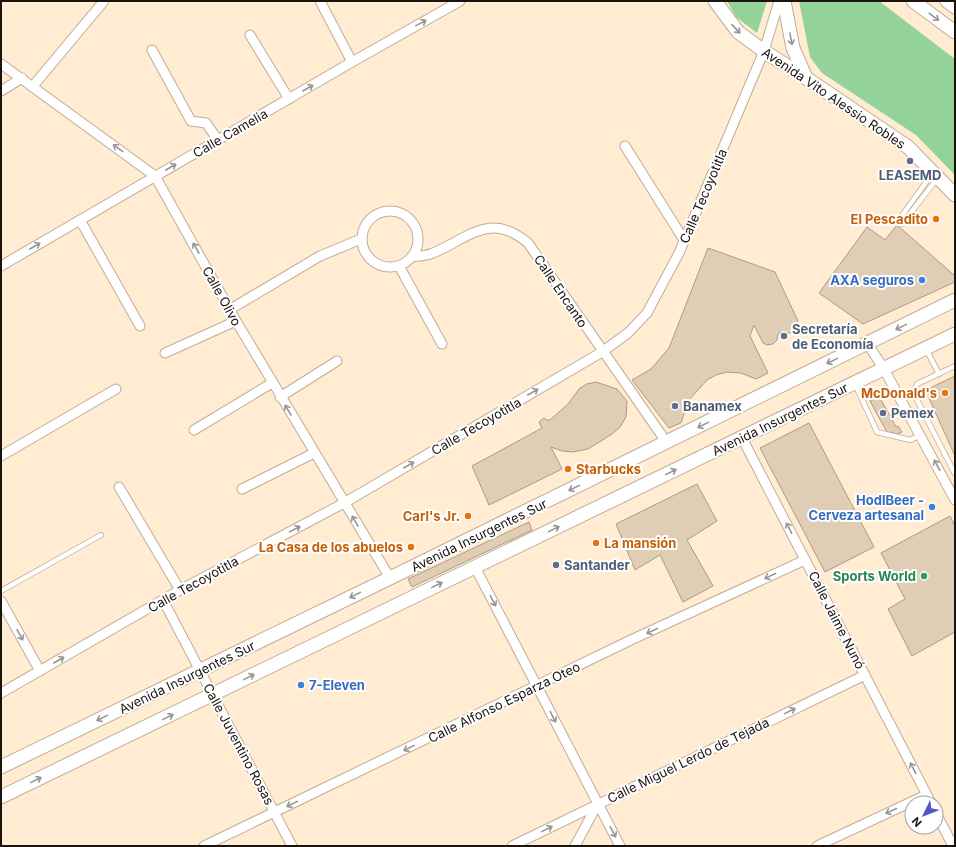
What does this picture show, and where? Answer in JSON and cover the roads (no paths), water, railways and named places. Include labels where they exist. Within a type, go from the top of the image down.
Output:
[{"type":"main road","name":"Avenida Vito Alessio Robles","points":[[715,1],[738,32],[764,52],[806,78],[908,147],[955,195]]},
{"type":"main road","points":[[784,1],[793,48],[806,78]]},
{"type":"main road","points":[[913,1],[955,32]]},
{"type":"main road","points":[[947,1],[955,7]]},
{"type":"main road","name":"Avenida Insurgentes Sur","points":[[1,767],[390,578],[955,300]]},
{"type":"main road","name":"Avenida Insurgentes Sur","points":[[1,797],[955,334]]},
{"type":"street","points":[[33,86],[104,1]]},
{"type":"street","points":[[320,1],[352,62]]},
{"type":"street","name":"Calle Tecoyotitla","points":[[1,693],[180,590],[344,503],[602,352],[628,333],[647,313],[684,240],[764,52],[779,1]]},
{"type":"street","name":"Calle Camelia","points":[[1,266],[457,2]]},
{"type":"street","points":[[250,34],[289,98]]},
{"type":"street","points":[[152,50],[191,121],[206,123],[218,140]]},
{"type":"street","name":"Calle Olivo","points":[[1,64],[155,176],[229,310],[390,578]]},
{"type":"street","points":[[1,91],[22,78]]},
{"type":"street","points":[[625,146],[684,240]]},
{"type":"street","points":[[391,211],[408,217],[414,224],[418,233],[417,246],[412,257],[399,266],[384,267],[377,264],[366,254],[361,239],[363,230],[374,216],[382,212],[391,211]]},
{"type":"street","points":[[80,220],[140,326]]},
{"type":"street","name":"Calle Encanto","points":[[412,257],[432,254],[470,233],[483,229],[500,228],[516,233],[528,243],[602,352],[667,442]]},
{"type":"street","points":[[229,310],[320,256],[361,239]]},
{"type":"street","points":[[399,266],[442,344]]},
{"type":"street","points":[[165,353],[236,321]]},
{"type":"street","points":[[867,343],[884,369],[921,435],[955,500]]},
{"type":"street","points":[[280,397],[338,361]]},
{"type":"street","points":[[194,430],[272,383]]},
{"type":"street","points":[[1,456],[116,389]]},
{"type":"street","name":"Calle Jaime Nunó","points":[[742,438],[927,795]]},
{"type":"street","points":[[242,489],[314,453]]},
{"type":"street","points":[[119,487],[180,590]]},
{"type":"street","name":"Calle Alfonso Esparza Oteo","points":[[204,846],[537,687],[633,639],[805,560]]},
{"type":"street","points":[[475,566],[620,846]]},
{"type":"street","name":"Calle Juventino Rosas","points":[[163,600],[214,694],[292,846]]},
{"type":"street","points":[[1,601],[40,671]]},
{"type":"street","name":"Calle Miguel Lerdo de Tejada","points":[[512,846],[865,675]]},
{"type":"street","points":[[575,846],[598,804]]},
{"type":"street","points":[[817,846],[904,809]]},
{"type":"street","points":[[944,829],[953,846]]},
{"type":"lane","points":[[900,223],[936,175]]},
{"type":"lane","points":[[926,348],[939,374]]},
{"type":"lane","points":[[955,366],[917,384],[916,394],[955,474]]},
{"type":"lane","points":[[854,383],[877,432],[910,440],[921,435]]},
{"type":"lane","points":[[1,591],[101,535]]},
{"type":"place","name":"LEASEMD","points":[[910,161]]},
{"type":"place","name":"El Pescadito","points":[[936,219]]},
{"type":"place","name":"AXA seguros","points":[[922,280]]},
{"type":"place","name":"Secretaría de Economía","points":[[784,336]]},
{"type":"place","name":"McDonald's","points":[[945,393]]},
{"type":"place","name":"Banamex","points":[[675,406]]},
{"type":"place","name":"Pemex","points":[[883,413]]},
{"type":"place","name":"Starbucks","points":[[568,469]]},
{"type":"place","name":"HodlBeer - Cerveza artesanal","points":[[932,507]]},
{"type":"place","name":"Carl's Jr.","points":[[468,516]]},
{"type":"place","name":"La mansión","points":[[596,543]]},
{"type":"place","name":"La Casa de los abuelos","points":[[411,547]]},
{"type":"place","name":"Santander","points":[[556,565]]},
{"type":"place","name":"Sports World","points":[[924,576]]},
{"type":"place","name":"7-Eleven","points":[[301,685]]}]
